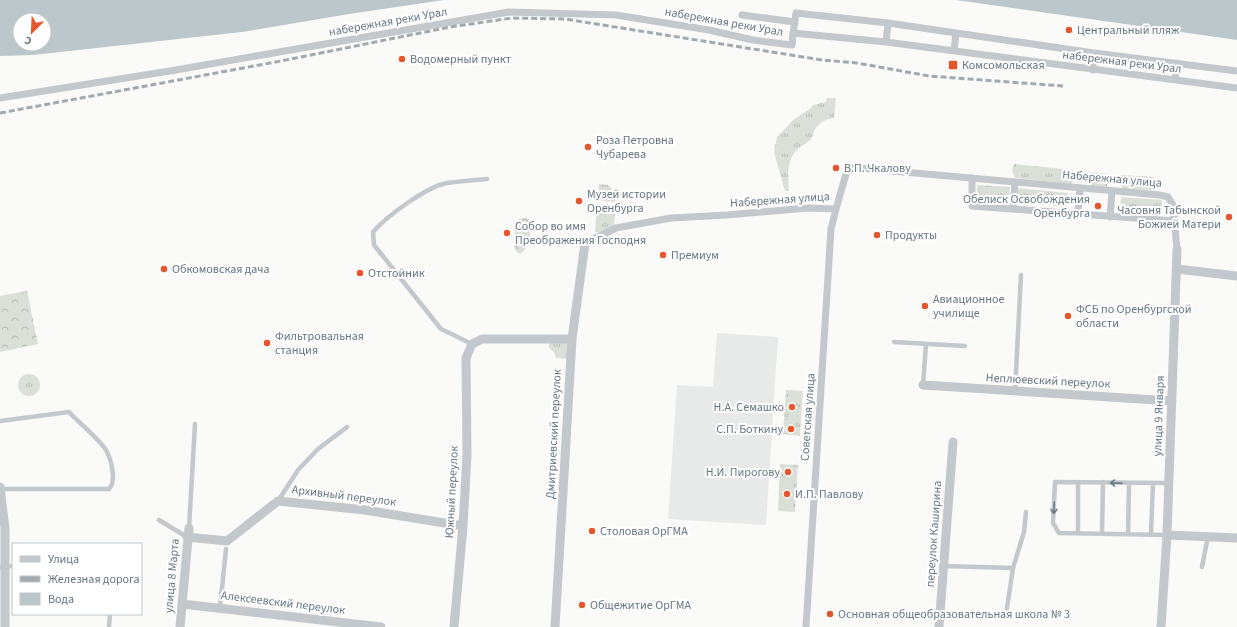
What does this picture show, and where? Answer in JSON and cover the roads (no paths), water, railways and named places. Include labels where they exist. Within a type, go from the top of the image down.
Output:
[{"type":"street","name":"набережная реки Урал","points":[[0,98],[509,12],[616,15],[709,30],[753,40],[792,45],[796,13],[1237,71]]},
{"type":"street","name":"набережная реки Урал","points":[[742,15],[795,22]]},
{"type":"street","points":[[886,42],[888,24]]},
{"type":"street","name":"набережная реки Урал","points":[[794,33],[886,42],[1237,88]]},
{"type":"street","points":[[954,51],[956,33]]},
{"type":"street","points":[[1092,70],[1094,53]]},
{"type":"street","points":[[1176,79],[1177,63]]},
{"type":"street","name":"Набережная улица","points":[[585,243],[616,228],[671,218],[727,216],[808,208],[836,209],[848,167],[1160,195],[1168,197],[1173,206]]},
{"type":"street","points":[[972,178],[972,206],[1174,221]]},
{"type":"street","points":[[1014,209],[1015,182]]},
{"type":"street","points":[[1078,214],[1080,189]]},
{"type":"street","points":[[1110,217],[1112,191]]},
{"type":"street","name":"улица 9 Января","points":[[1161,627],[1167,534],[1178,249],[1173,206]]},
{"type":"street","name":"Советская улица","points":[[806,627],[832,229],[836,209]]},
{"type":"street","name":"Дмитриевский переулок","points":[[554,627],[572,339],[585,243]]},
{"type":"street","points":[[1177,269],[1237,276]]},
{"type":"street","points":[[472,344],[482,339],[572,339]]},
{"type":"street","name":"Южный переулок","points":[[454,627],[463,526],[467,455],[466,358],[472,344]]},
{"type":"street","name":"Неплюевский переулок","points":[[924,386],[1172,400]]},
{"type":"street","name":"переулок Каширина","points":[[939,627],[953,442]]},
{"type":"street","points":[[0,488],[5,528],[5,627]]},
{"type":"street","name":"Архивный переулок","points":[[188,532],[227,541],[278,500],[365,510],[463,526]]},
{"type":"street","name":"улица 8 Марта","points":[[180,627],[188,532]]},
{"type":"street","points":[[1167,534],[1237,538]]},
{"type":"street","name":"Алексеевский переулок","points":[[182,604],[381,627]]},
{"type":"lane","points":[[472,344],[441,329],[374,245],[373,232],[381,223],[427,190],[446,183],[487,179]]},
{"type":"lane","points":[[533,239],[585,243]]},
{"type":"lane","points":[[1015,391],[1021,275]]},
{"type":"lane","points":[[894,342],[965,346]]},
{"type":"lane","points":[[924,386],[926,344]]},
{"type":"lane","points":[[0,421],[68,412],[106,450],[113,474],[113,482],[109,489],[0,488]]},
{"type":"lane","points":[[159,520],[188,532],[195,424]]},
{"type":"lane","points":[[278,500],[298,470],[318,449],[347,427]]},
{"type":"lane","points":[[1167,534],[1059,533],[1053,523],[1055,482],[1169,483]]},
{"type":"lane","points":[[1078,482],[1078,533]]},
{"type":"lane","points":[[1102,482],[1102,534]]},
{"type":"lane","points":[[1128,534],[1129,483]]},
{"type":"lane","points":[[1151,534],[1153,483]]},
{"type":"lane","points":[[1007,608],[1013,568],[1024,532],[1026,512]]},
{"type":"lane","points":[[1202,566],[1208,536]]},
{"type":"lane","points":[[220,608],[226,549]]},
{"type":"lane","points":[[943,566],[1013,568]]},
{"type":"lane","points":[[109,627],[110,615]]},
{"type":"water","points":[[0,0],[444,0],[242,32],[33,55],[0,56]]},
{"type":"water","points":[[956,0],[1237,0],[1237,40]]},
{"type":"railway","points":[[0,113],[281,61],[450,27],[512,18],[565,19],[822,60],[857,63],[929,76],[1063,86]]},
{"type":"place","name":"Центральный пляж","points":[[1069,30]]},
{"type":"place","name":"Водомерный пункт","points":[[402,59]]},
{"type":"place","name":"Комсомольская","points":[[953,65]]},
{"type":"place","name":"Роза Петровна Чубарева","points":[[588,147]]},
{"type":"place","name":"В.П. Чкалову","points":[[836,168]]},
{"type":"place","name":"Музей истории Оренбурга","points":[[579,201]]},
{"type":"place","name":"Обелиск Освобождения Оренбурга","points":[[1098,206]]},
{"type":"place","name":"Часовня Табынской Божией Матери","points":[[1229,217]]},
{"type":"place","name":"Собор во имя Преображения Господня","points":[[507,233]]},
{"type":"place","name":"Продукты","points":[[877,235]]},
{"type":"place","name":"Премиум","points":[[663,255]]},
{"type":"place","name":"Обкомовская дача","points":[[164,269]]},
{"type":"place","name":"Отстойник","points":[[360,273]]},
{"type":"place","name":"Авиационное училище","points":[[925,306]]},
{"type":"place","name":"ФСБ по Оренбургской области","points":[[1068,316]]},
{"type":"place","name":"Фильтровальная станция","points":[[267,343]]},
{"type":"place","name":"Н.А. Семашко","points":[[792,407]]},
{"type":"place","name":"С.П. Боткину","points":[[791,429]]},
{"type":"place","name":"Н.И. Пирогову","points":[[788,472]]},
{"type":"place","name":"И.П. Павлову","points":[[787,494]]},
{"type":"place","name":"Столовая ОрГМА","points":[[592,531]]},
{"type":"place","name":"Общежитие ОрГМА","points":[[582,605]]},
{"type":"place","name":"Основная общеобразовательная школа № 3","points":[[830,614]]}]
